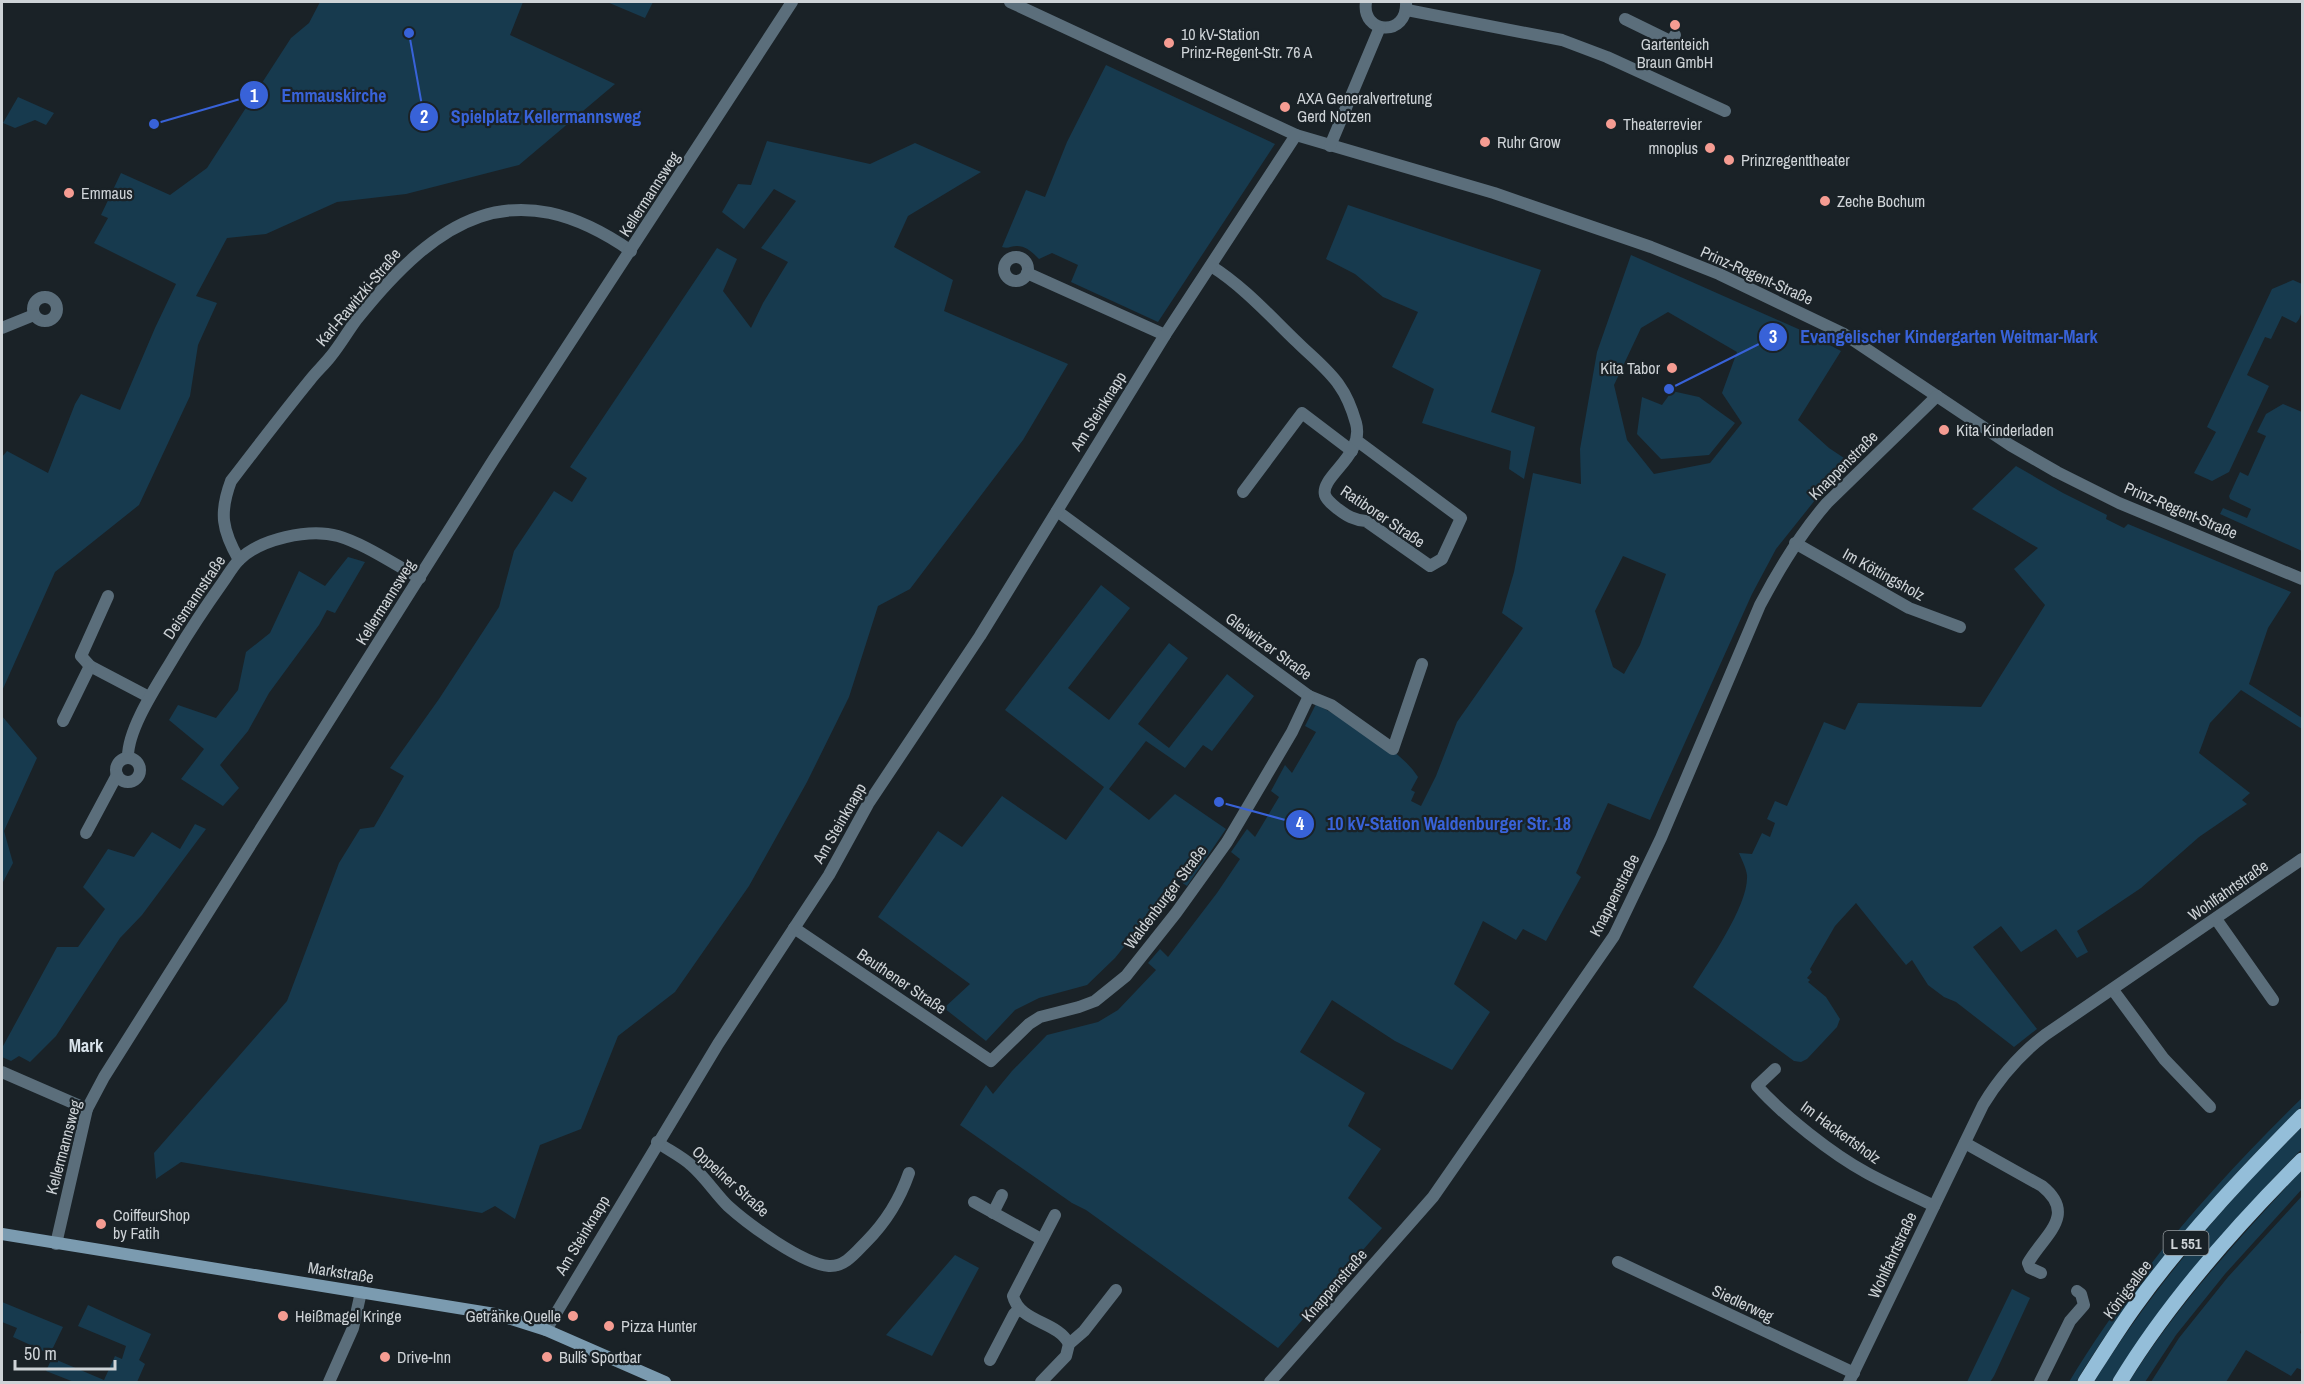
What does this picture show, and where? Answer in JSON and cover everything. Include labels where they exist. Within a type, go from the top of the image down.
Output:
[{"type":"main road","name":"Königsallee","points":[[2085,1383],[2162,1270],[2302,1116]]},
{"type":"main road","name":"L 551","points":[[2120,1383],[2136,1356],[2201,1270],[2302,1160]]},
{"type":"main road","name":"Markstraße","points":[[2,1234],[495,1314],[546,1330],[665,1383]]},
{"type":"street","name":"Kellermannsweg","points":[[56,1244],[87,1108],[104,1077],[504,444],[792,2]]},
{"type":"street","name":"Prinz-Regent-Straße","points":[[1010,2],[1296,135],[1494,193],[1651,247],[1719,274],[1844,334],[2010,446],[2057,472],[2119,503],[2302,579]]},
{"type":"street","points":[[1366,2],[1366,14],[1370,21],[1380,27],[1393,27],[1400,23],[1406,6],[1562,40],[1607,57],[1725,111]]},
{"type":"street","points":[[1625,19],[1672,42],[1675,35]]},
{"type":"street","points":[[1330,146],[1380,27]]},
{"type":"street","name":"Am Steinknapp","points":[[546,1330],[657,1142],[829,875],[868,804],[980,636],[1165,335],[1296,135]]},
{"type":"street","name":"Karl-Rawitzki-Straße","points":[[239,560],[229,542],[223,519],[224,500],[231,481],[311,378],[330,358],[357,320],[399,272],[432,241],[454,227],[479,217],[524,208],[567,217],[616,240],[631,250]]},
{"type":"street","points":[[1211,266],[1229,278],[1339,384],[1358,429],[1354,446]]},
{"type":"street","points":[[1028,273],[1165,335]]},
{"type":"street","points":[[2,328],[34,315]]},
{"type":"street","name":"Knappenstraße","points":[[1270,1383],[1433,1197],[1614,936],[1661,837],[1760,605],[1795,543],[1810,522],[1849,479],[1937,396]]},
{"type":"street","name":"Ratiborer Straße","points":[[1243,492],[1302,413],[1354,446],[1461,518],[1442,559],[1430,566],[1366,521],[1356,520],[1330,502],[1325,495],[1325,486],[1354,446]]},
{"type":"street","name":"Gleiwitzer Straße","points":[[1057,511],[1309,696],[1331,705],[1394,749],[1422,664]]},
{"type":"street","name":"Deismannstraße","points":[[86,833],[117,775],[118,764],[128,758],[137,724],[149,697],[213,596],[239,560],[254,550],[286,537],[320,534],[339,536],[420,578]]},
{"type":"street","name":"Im Köttingsholz","points":[[1795,543],[1909,608],[1960,627]]},
{"type":"street","points":[[108,596],[81,656],[90,666],[149,697]]},
{"type":"street","points":[[63,721],[90,666]]},
{"type":"street","name":"Waldenburger Straße","points":[[991,1061],[1029,1024],[1040,1017],[1095,1001],[1126,976],[1176,913],[1227,842],[1278,757],[1309,696]]},
{"type":"street","name":"Deismannstraße","points":[[117,775],[127,782],[138,776],[138,765],[134,760],[128,758]]},
{"type":"street","name":"Wohlfahrtstraße","points":[[1852,1378],[1995,1085],[2019,1056],[2045,1035],[2114,990],[2302,859]]},
{"type":"street","points":[[2217,919],[2273,1000]]},
{"type":"street","name":"Beuthener Straße","points":[[794,928],[991,1061]]},
{"type":"street","points":[[2114,990],[2164,1059],[2210,1107]]},
{"type":"street","name":"Im Hackertsholz","points":[[1774,1069],[1757,1086],[1768,1098],[1824,1144],[1853,1164],[1934,1206]]},
{"type":"street","points":[[2,1072],[87,1108]]},
{"type":"street","name":"Oppelner Straße","points":[[657,1142],[692,1165],[728,1205],[751,1225],[799,1256],[830,1266],[841,1264],[851,1257],[874,1234],[894,1207],[909,1173]]},
{"type":"street","points":[[1965,1143],[2042,1186],[2052,1194],[2058,1205],[2055,1226],[2028,1263],[2030,1268],[2042,1273]]},
{"type":"street","points":[[993,1213],[1002,1195]]},
{"type":"street","points":[[974,1202],[1041,1239]]},
{"type":"street","points":[[1055,1215],[1013,1296],[1019,1309],[1059,1333],[1066,1338],[1069,1344]]},
{"type":"street","name":"Siedlerweg","points":[[1618,1262],[1852,1378]]},
{"type":"street","points":[[1041,1383],[1066,1356],[1069,1344],[1084,1331],[1116,1290]]},
{"type":"street","points":[[2040,1383],[2070,1321],[2084,1305],[2081,1294],[2077,1291]]},
{"type":"street","points":[[329,1383],[353,1328],[361,1292]]},
{"type":"street","points":[[990,1360],[1014,1314],[1019,1309]]},
{"type":"shaded area","points":[[320,2],[523,2],[510,35],[615,84],[519,165],[406,194],[337,202],[266,234],[227,238],[196,296],[217,303],[198,345],[190,396],[139,505],[55,572],[2,691],[2,457],[7,451],[48,473],[81,394],[120,410],[176,284],[94,243],[108,218],[101,215],[121,173],[170,195],[207,168],[291,38],[309,23]]},
{"type":"shaded area","points":[[607,2],[653,2],[645,18]]},
{"type":"shaded area","points":[[1106,65],[1275,144],[1158,322],[1071,282],[1078,265],[1052,253],[1039,259],[1023,247],[1002,247],[1026,190],[1045,197],[1067,142]]},
{"type":"shaded area","points":[[18,97],[54,113],[46,125],[35,120],[15,128],[3,123]]},
{"type":"shaded area","points":[[767,141],[870,164],[915,143],[981,172],[908,216],[894,247],[953,280],[944,311],[1068,364],[1023,440],[910,589],[878,606],[849,697],[807,782],[749,886],[675,992],[618,1036],[581,1129],[540,1145],[515,1219],[495,1206],[482,1213],[181,1162],[156,1179],[154,1153],[287,1001],[339,863],[360,829],[374,827],[404,776],[390,768],[439,699],[499,607],[514,551],[554,491],[572,502],[587,478],[570,467],[717,248],[737,259],[723,291],[751,328],[788,262],[761,248],[796,201],[774,189],[744,229],[722,212],[738,184],[751,185]]},
{"type":"shaded area","points":[[1348,205],[1541,270],[1491,412],[1535,427],[1524,479],[1509,469],[1511,451],[1422,423],[1434,389],[1392,367],[1418,312],[1383,297],[1355,274],[1326,259]]},
{"type":"shaded area","points":[[1631,255],[1805,332],[1841,351],[1798,420],[1829,448],[1847,460],[1776,549],[1752,594],[1650,820],[1608,803],[1576,873],[1581,877],[1546,941],[1523,929],[1516,940],[1483,921],[1454,984],[1490,1012],[1452,1070],[1395,1041],[1332,1000],[1300,1052],[1365,1093],[1348,1126],[1381,1149],[1348,1198],[1382,1228],[1278,1348],[1086,1210],[1072,1203],[960,1125],[986,1085],[993,1094],[1047,1035],[1098,1022],[1118,1010],[1156,970],[1148,963],[1160,949],[1168,957],[1240,859],[1231,852],[1247,829],[1255,837],[1279,797],[1271,791],[1285,765],[1292,773],[1316,732],[1305,726],[1316,704],[1372,736],[1398,755],[1418,777],[1411,790],[1415,792],[1411,801],[1421,806],[1436,776],[1457,722],[1523,628],[1502,613],[1514,572],[1533,473],[1581,484],[1580,449],[1597,352]],"holes":[[[1668,312],[1737,352],[1722,393],[1742,423],[1710,463],[1654,474],[1627,440],[1614,385],[1641,328]],[[1623,556],[1666,574],[1640,645],[1624,674],[1613,667],[1595,611]]]},
{"type":"shaded area","points":[[2293,280],[2302,284],[2303,300],[2299,320],[2296,323],[2282,316],[2271,339],[2265,337],[2247,375],[2269,386],[2229,472],[2212,481],[2194,473],[2216,432],[2207,427],[2272,289]]},
{"type":"shaded area","points":[[1672,391],[1699,397],[1735,423],[1709,455],[1661,459],[1637,434],[1642,397],[1662,405]]},
{"type":"shaded area","points":[[2283,404],[2302,412],[2302,551],[2220,514],[2223,508],[2247,518],[2251,509],[2230,499],[2229,496],[2240,472],[2248,476],[2266,436],[2257,432],[2266,414]]},
{"type":"shaded area","points":[[2016,466],[2107,515],[2106,519],[2124,528],[2128,524],[2291,592],[2268,628],[2249,684],[2302,718],[2302,729],[2241,690],[2210,723],[2199,753],[2250,793],[2242,800],[2247,804],[2199,837],[2141,888],[2077,931],[2088,952],[2077,958],[2056,929],[2021,952],[2001,926],[1973,947],[2037,1029],[2014,1047],[1956,1002],[1944,997],[1928,985],[1912,960],[1906,965],[1856,903],[1835,926],[1807,978],[1810,980],[1808,982],[1826,997],[1840,1019],[1837,1027],[1807,1059],[1801,1062],[1794,1061],[1693,987],[1727,932],[1742,902],[1747,875],[1739,853],[1752,854],[1762,833],[1770,837],[1775,823],[1767,819],[1775,801],[1787,806],[1824,722],[1845,730],[1858,703],[1981,707],[2045,605],[2014,569],[2038,548],[1972,509]]},
{"type":"shaded area","points":[[348,557],[365,562],[335,613],[327,610],[319,625],[269,693],[248,731],[220,765],[239,788],[223,806],[181,779],[204,749],[169,720],[178,705],[216,718],[238,690],[246,652],[270,633],[299,571],[325,586]]},
{"type":"shaded area","points":[[1101,585],[1130,608],[1068,688],[1109,720],[1169,643],[1188,658],[1138,724],[1169,748],[1227,674],[1254,696],[1212,751],[1203,745],[1185,768],[1146,741],[1109,789],[1149,820],[1175,794],[1226,829],[1187,886],[1178,880],[1115,958],[1087,985],[1039,998],[1015,1010],[986,1041],[944,1008],[970,984],[878,917],[938,831],[962,847],[1002,796],[1066,840],[1104,787],[1005,710]]},
{"type":"shaded area","points":[[2,716],[37,758],[4,831],[13,863],[2,884]]},
{"type":"shaded area","points":[[195,824],[206,829],[142,915],[120,938],[56,1036],[30,1062],[19,1056],[11,1061],[2,1057],[2,1048],[57,947],[78,947],[105,909],[83,887],[108,849],[134,857],[152,832],[180,849]]},
{"type":"shaded area","points":[[2302,1098],[2302,1106],[2240,1169],[2180,1237],[2125,1308],[2076,1382],[2069,1382],[2120,1305],[2176,1232],[2238,1163]]},
{"type":"shaded area","points":[[2302,1127],[2302,1149],[2225,1231],[2177,1290],[2111,1382],[2094,1382],[2140,1314],[2190,1248]]},
{"type":"shaded area","points":[[2302,1170],[2302,1189],[2225,1274],[2176,1335],[2145,1382],[2129,1382],[2189,1298]]},
{"type":"shaded area","points":[[2302,1196],[2302,1326],[2300,1333],[2302,1334],[2302,1370],[2297,1368],[2291,1376],[2246,1350],[2226,1382],[2151,1382],[2179,1338],[2228,1277]]},
{"type":"shaded area","points":[[955,1255],[979,1268],[932,1356],[886,1335]]},
{"type":"shaded area","points":[[2012,1289],[2030,1298],[1994,1376],[1990,1382],[1967,1382]]},
{"type":"shaded area","points":[[2,1302],[63,1327],[50,1354],[13,1337],[17,1328],[2,1322]]},
{"type":"shaded area","points":[[88,1305],[151,1334],[139,1360],[145,1364],[137,1382],[74,1382],[46,1371],[52,1358],[104,1380],[115,1356],[122,1359],[126,1346],[78,1326]]},
{"type":"place","name":"Gartenteich Braun GmbH","points":[[1675,25]]},
{"type":"place","name":"Spielplatz Kellermannsweg","points":[[409,33]]},
{"type":"place","name":"10 kV-Station Prinz-Regent-Str. 76 A","points":[[1169,43]]},
{"type":"place","name":"AXA Generalvertretung Gerd Notzen","points":[[1285,107]]},
{"type":"place","name":"Emmauskirche","points":[[154,124]]},
{"type":"place","name":"Theaterrevier","points":[[1611,124]]},
{"type":"place","name":"Ruhr Grow","points":[[1485,142]]},
{"type":"place","name":"mnoplus","points":[[1710,148]]},
{"type":"place","name":"Prinzregenttheater","points":[[1729,160]]},
{"type":"place","name":"Emmaus","points":[[69,193]]},
{"type":"place","name":"Zeche Bochum","points":[[1825,201]]},
{"type":"place","name":"Kita Tabor","points":[[1672,368]]},
{"type":"place","name":"Evangelischer Kindergarten Weitmar-Mark","points":[[1669,389]]},
{"type":"place","name":"Kita Kinderladen","points":[[1944,430]]},
{"type":"place","name":"10 kV-Station Waldenburger Str. 18","points":[[1219,802]]},
{"type":"place","name":"CoiffeurShop by Fatih","points":[[101,1224]]},
{"type":"place","name":"Heißmagel Kringe","points":[[283,1316]]},
{"type":"place","name":"Getränke Quelle","points":[[573,1316]]},
{"type":"place","name":"Pizza Hunter","points":[[609,1326]]},
{"type":"place","name":"Drive-Inn","points":[[385,1357]]},
{"type":"place","name":"Bull´s Sportbar","points":[[547,1357]]},
{"type":"district","name":"Mark","points":[[86,1045]]}]
